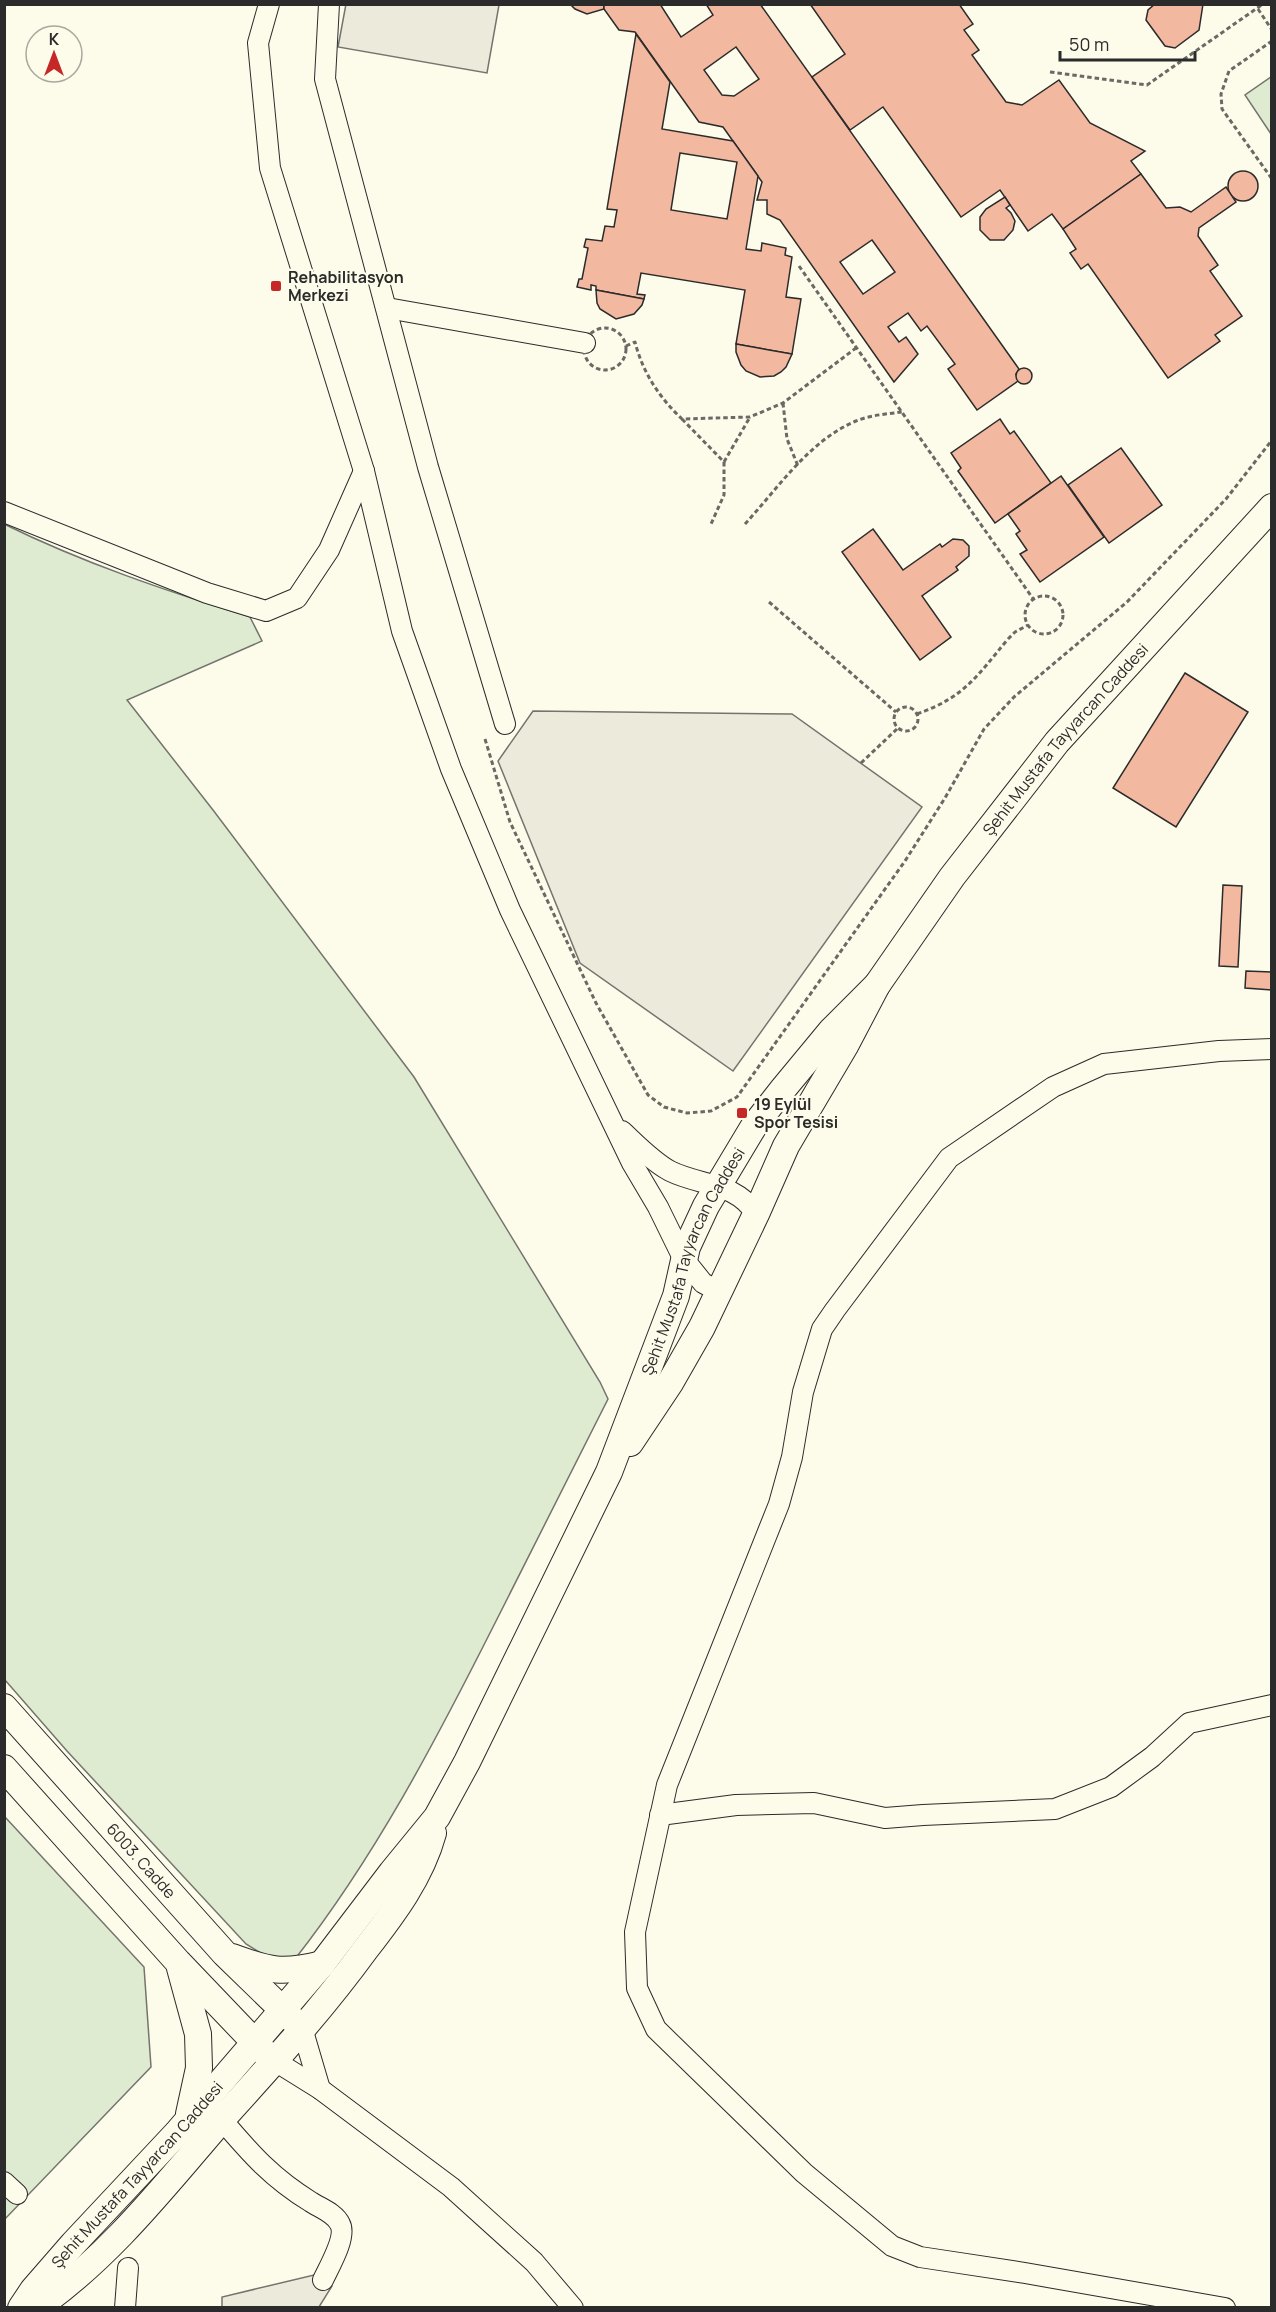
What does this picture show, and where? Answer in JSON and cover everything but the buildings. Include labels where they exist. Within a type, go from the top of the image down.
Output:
[{"type":"main road","name":"Şehit Mustafa Tayyarcan Caddesi","points":[[609,1472],[641,1429],[670,1383],[720,1292],[786,1146],[845,1046],[877,985],[952,877],[1058,742],[1272,507]]},
{"type":"main road","name":"Şehit Mustafa Tayyarcan Caddesi","points":[[21,2307],[73,2244],[188,2120],[322,1964],[437,1817],[467,1762],[609,1472],[676,1296],[683,1258],[718,1185],[754,1126],[783,1089],[831,1031],[877,985]]},
{"type":"main road","name":"6003. Cadde","points":[[4,1707],[225,1954],[281,2011],[302,2028]]},
{"type":"main road","points":[[4,1768],[178,1962],[254,2043],[274,2061]]},
{"type":"main road","name":"Şehit Mustafa Tayyarcan Caddesi","points":[[36,2307],[53,2296],[137,2218],[347,1975],[407,1892],[429,1847],[437,1817]]},
{"type":"main road","points":[[225,1954],[264,1969],[295,1971],[322,1964]]},
{"type":"main road","points":[[178,1962],[198,2034],[198,2079],[188,2120]]},
{"type":"street","points":[[269,4],[258,43],[270,168],[364,471],[402,631],[451,770],[510,910],[632,1162],[683,1258],[703,1283],[720,1292]]},
{"type":"street","points":[[329,4],[325,79],[428,467],[505,724]]},
{"type":"street","points":[[387,308],[585,343]]},
{"type":"street","points":[[4,512],[207,593],[266,611],[297,598],[329,550],[364,471]]},
{"type":"street","points":[[1225,2307],[920,2257],[892,2246],[804,2173],[656,2029],[637,1988],[635,1932],[667,1785],[779,1504],[792,1456],[803,1392],[822,1329],[949,1158],[1053,1087],[1104,1064],[1219,1051],[1272,1049]]},
{"type":"street","points":[[614,1123],[651,1158],[668,1170],[718,1185],[742,1198],[756,1214]]},
{"type":"street","points":[[660,1815],[736,1805],[814,1803],[885,1818],[1055,1809],[1111,1787],[1152,1757],[1189,1723],[1272,1706]]},
{"type":"street","points":[[302,2028],[320,2089]]},
{"type":"street","points":[[274,2061],[320,2089],[451,2187],[534,2262],[573,2307]]},
{"type":"street","points":[[222,2120],[273,2176],[324,2209],[340,2223],[342,2232],[338,2247],[323,2280]]},
{"type":"street","points":[[125,2307],[128,2268]]},
{"type":"path","points":[[1050,72],[1147,84],[1263,4]]},
{"type":"path","points":[[1257,9],[1272,30]]},
{"type":"path","points":[[1272,41],[1229,71],[1221,94],[1222,109],[1272,179]]},
{"type":"path","points":[[799,266],[1034,600]]},
{"type":"path","points":[[607,328],[618,332],[626,346],[622,362],[614,368],[603,370],[589,363],[585,353],[585,343],[592,333],[607,328]]},
{"type":"path","points":[[626,346],[635,342],[640,361],[648,377],[670,408],[724,462]]},
{"type":"path","points":[[682,419],[750,417],[783,403],[856,348]]},
{"type":"path","points":[[783,403],[787,439],[798,466]]},
{"type":"path","points":[[746,524],[798,466],[835,432],[858,420],[902,412]]},
{"type":"path","points":[[711,524],[724,495],[724,462],[750,417]]},
{"type":"path","points":[[485,739],[514,832],[596,1003],[648,1095],[664,1107],[687,1113],[711,1111],[737,1097],[905,861],[945,798],[984,729],[1014,697],[1127,602],[1226,500],[1272,440]]},
{"type":"path","points":[[1043,597],[1053,599],[1060,605],[1062,620],[1058,628],[1045,634],[1035,632],[1028,626],[1026,611],[1034,600],[1043,597]]},
{"type":"path","points":[[769,602],[896,712]]},
{"type":"path","points":[[917,714],[950,700],[971,684],[1008,639],[1015,632],[1028,626]]},
{"type":"path","points":[[907,707],[913,709],[918,721],[913,729],[904,731],[898,728],[894,721],[896,712],[907,707]]},
{"type":"path","points":[[861,764],[898,728]]},
{"type":"green space","points":[[1271,77],[1271,134],[1245,95]]},
{"type":"green space","points":[[4,524],[125,575],[250,617],[262,641],[127,700],[414,1077],[600,1382],[608,1399],[426,1756],[352,1880],[295,1959],[269,1958],[246,1944],[67,1751],[5,1680]]},
{"type":"green space","points":[[5,1817],[144,1967],[151,2067],[5,2219]]},
{"type":"shaded area","points":[[346,4],[499,5],[487,73],[338,47]]},
{"type":"shaded area","points":[[533,711],[792,714],[922,807],[733,1071],[580,963],[498,761]]},
{"type":"shaded area","points":[[314,2275],[332,2286],[319,2307],[222,2307],[222,2297]]},
{"type":"place","name":"Rehabilitasyon Merkezi","points":[[276,286]]},
{"type":"place","name":"19 Eylül Spor Tesisi","points":[[742,1113]]}]
